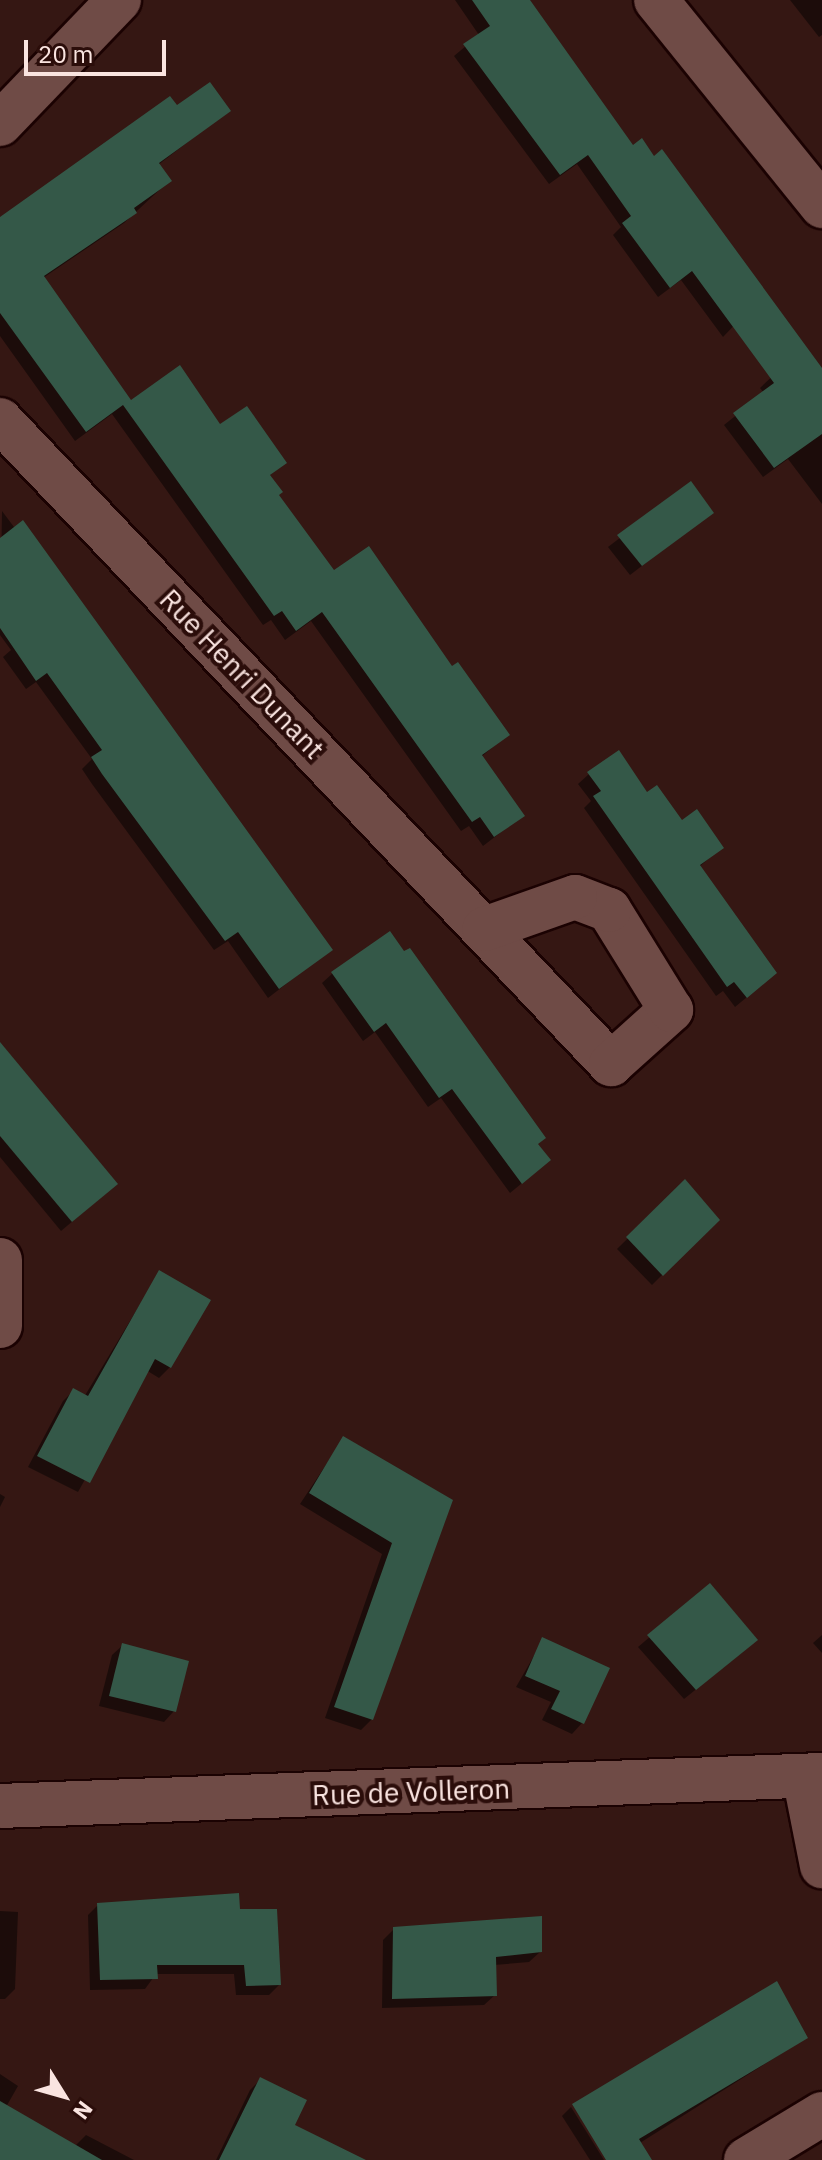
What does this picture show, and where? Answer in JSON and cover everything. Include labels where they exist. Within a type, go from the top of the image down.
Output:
[{"type":"street","points":[[0,124],[119,0]]},
{"type":"street","points":[[656,0],[822,206]]},
{"type":"street","name":"Rue Henri Dunant","points":[[0,420],[484,929]]},
{"type":"street","points":[[0,1260],[0,1326]]},
{"type":"street","points":[[814,1778],[822,1866]]},
{"type":"street","name":"Rue de Volleron","points":[[0,1806],[814,1778]]},
{"type":"street","points":[[746,2160],[822,2114]]},
{"type":"building","points":[[472,0],[530,0],[633,145],[642,138],[654,156],[662,149],[822,368],[822,434],[774,468],[733,413],[774,383],[692,271],[670,288],[622,223],[631,216],[588,155],[560,175],[463,44],[490,26]]},
{"type":"building","points":[[210,82],[231,111],[159,163],[172,181],[134,208],[137,213],[44,276],[131,400],[180,365],[220,424],[247,406],[287,463],[270,475],[283,492],[279,495],[334,570],[369,546],[452,666],[458,662],[510,735],[482,755],[525,816],[494,837],[480,817],[472,822],[322,612],[296,631],[282,611],[274,616],[123,405],[86,432],[0,313],[0,217],[170,96],[177,105]]},
{"type":"building","points":[[691,481],[714,513],[642,566],[617,535]]},
{"type":"building","points":[[23,520],[333,950],[279,989],[238,932],[225,941],[102,774],[91,757],[102,750],[47,673],[36,681],[0,628],[0,538]]},
{"type":"building","points":[[619,750],[647,792],[657,785],[682,820],[697,809],[724,848],[700,865],[777,973],[747,998],[734,982],[727,987],[593,796],[601,791],[587,772]]},
{"type":"building","points":[[390,931],[404,951],[410,948],[546,1138],[538,1144],[551,1160],[522,1184],[452,1089],[439,1098],[386,1023],[374,1032],[331,972]]},
{"type":"building","points":[[0,1042],[118,1184],[72,1222],[0,1136]]},
{"type":"building","points":[[685,1179],[720,1220],[663,1276],[626,1237]]},
{"type":"building","points":[[159,1270],[211,1300],[171,1368],[155,1359],[90,1483],[37,1456],[73,1388],[88,1396]]},
{"type":"building","points":[[343,1436],[453,1500],[373,1720],[334,1707],[392,1543],[309,1493]]},
{"type":"building","points":[[710,1583],[758,1640],[696,1690],[647,1635]]},
{"type":"building","points":[[542,1637],[610,1668],[584,1724],[551,1709],[560,1691],[525,1676]]},
{"type":"building","points":[[122,1643],[189,1661],[176,1712],[109,1696]]},
{"type":"building","points":[[239,1893],[240,1909],[277,1909],[281,1985],[246,1986],[244,1965],[157,1965],[158,1979],[100,1980],[97,1903]]},
{"type":"building","points":[[542,1916],[542,1952],[496,1957],[497,1996],[392,1999],[393,1927]]},
{"type":"building","points":[[777,1981],[808,2038],[639,2139],[652,2160],[606,2160],[572,2104]]},
{"type":"building","points":[[260,2077],[307,2100],[295,2125],[366,2160],[219,2160]]},
{"type":"building","points":[[0,2101],[102,2160],[0,2160]]}]
